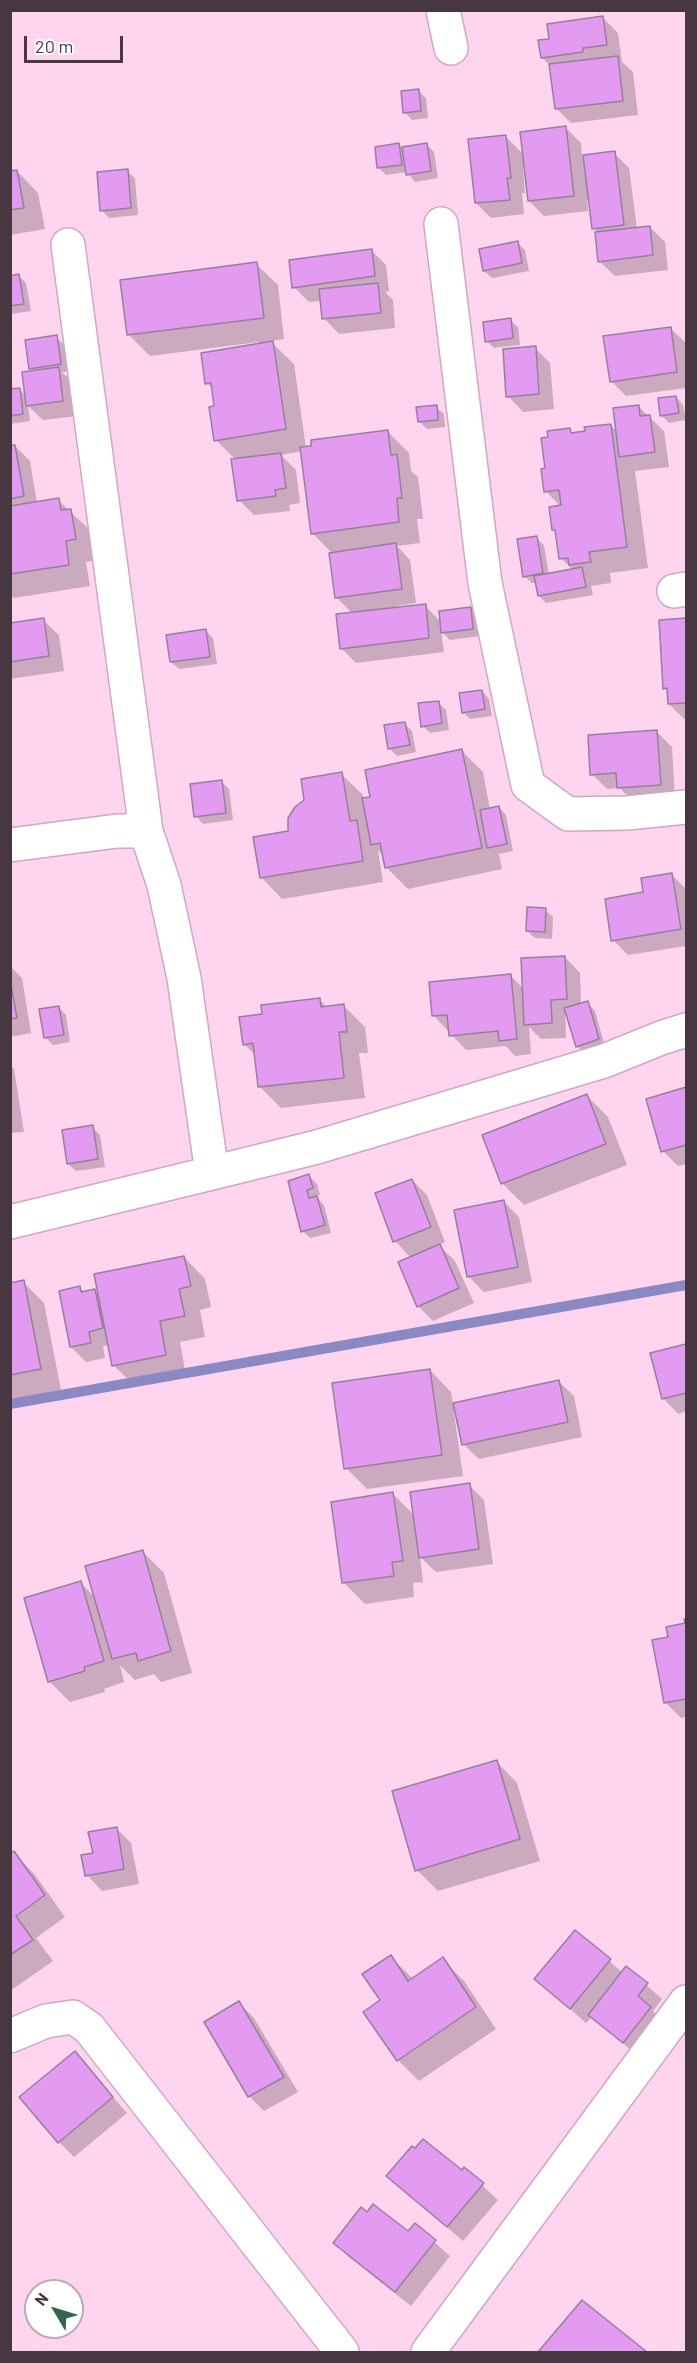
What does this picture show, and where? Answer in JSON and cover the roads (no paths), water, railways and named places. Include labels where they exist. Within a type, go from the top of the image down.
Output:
[{"type":"street","points":[[442,10],[451,48]]},
{"type":"street","points":[[441,224],[485,583],[510,711],[528,785],[568,814],[627,813],[687,807]]},
{"type":"street","points":[[68,245],[146,831],[164,885],[184,978],[212,1173]]},
{"type":"street","points":[[10,845],[106,832],[146,831]]},
{"type":"street","points":[[10,1222],[317,1147],[604,1061],[687,1030]]},
{"type":"street","points":[[428,2352],[687,2002]]},
{"type":"street","points":[[10,2036],[46,2021],[73,2017],[89,2028],[342,2352]]},
{"type":"waterway","points":[[10,1404],[686,1285]]}]
